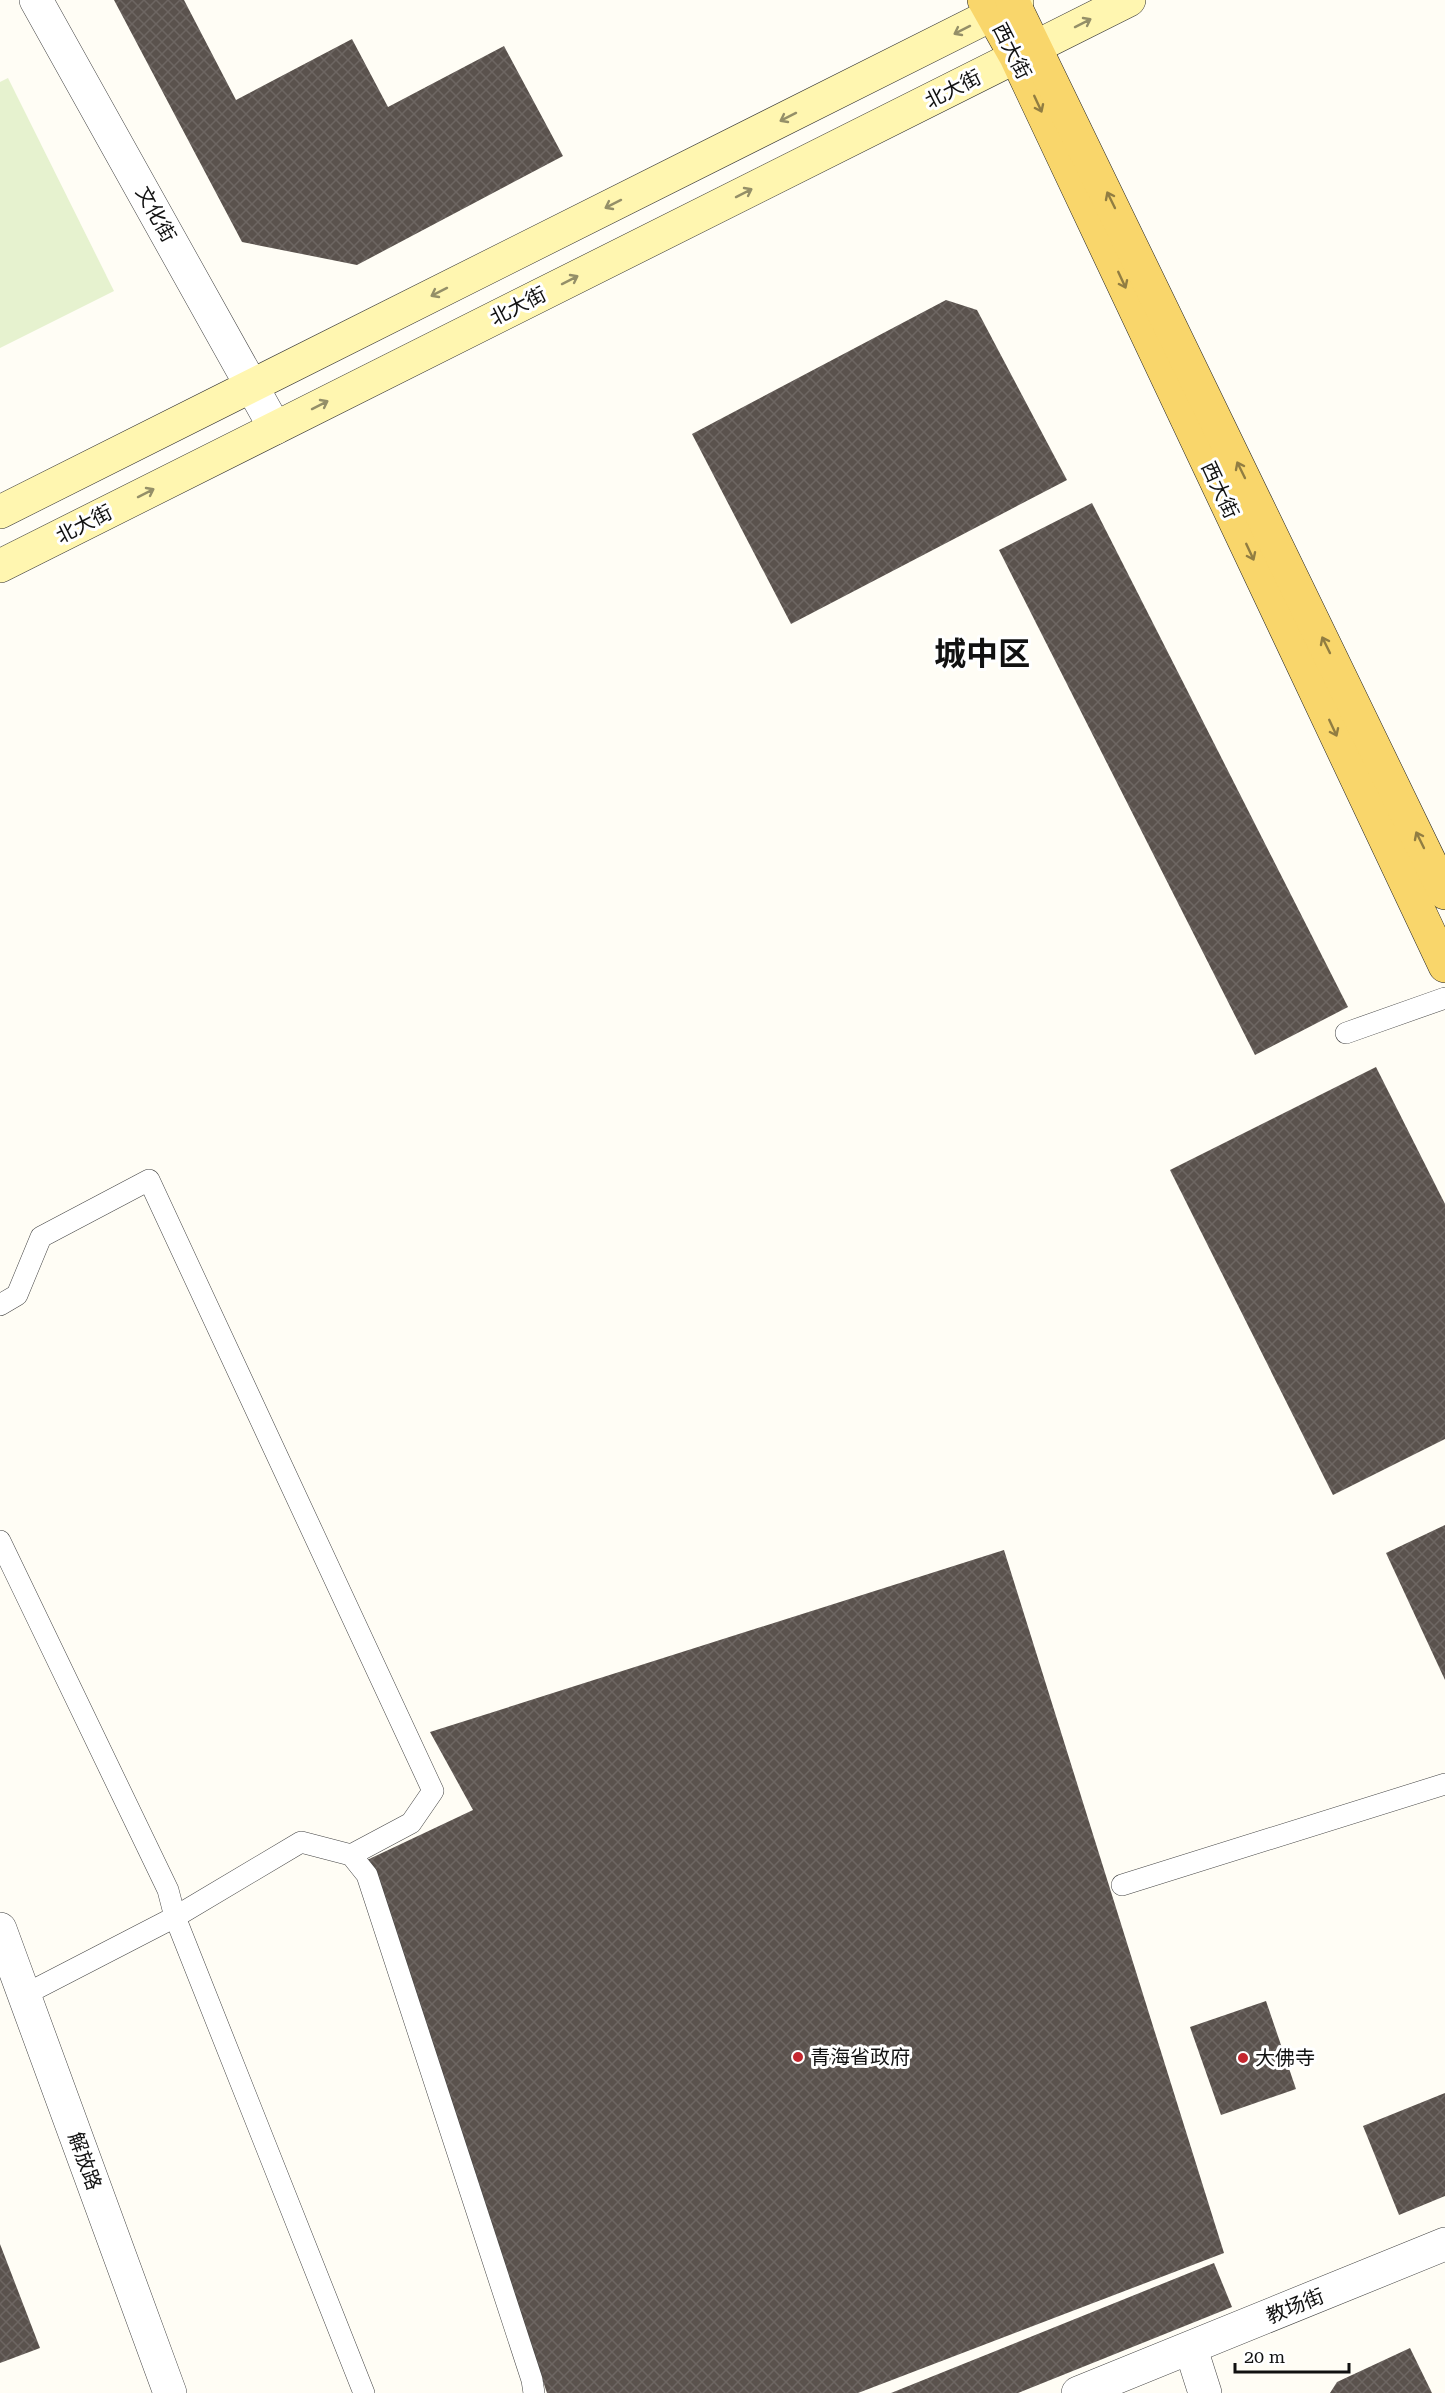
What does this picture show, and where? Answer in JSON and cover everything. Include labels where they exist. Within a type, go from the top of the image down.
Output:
[{"type":"main road","name":"北大街","points":[[0,566],[1129,0]]},
{"type":"main road","points":[[0,512],[1005,4]]},
{"type":"main road","name":"西大街","points":[[1005,4],[1445,966]]},
{"type":"main road","name":"西大街","points":[[1027,52],[1445,893]]},
{"type":"street","name":"文化街","points":[[36,0],[275,428]]},
{"type":"street","name":"解放路","points":[[0,1929],[170,2393]]},
{"type":"street","name":"教场街","points":[[1078,2393],[1445,2244]]},
{"type":"street","points":[[1191,2349],[1205,2393]]},
{"type":"lane","points":[[1346,1033],[1445,998]]},
{"type":"lane","points":[[0,1305],[17,1296],[41,1237],[149,1180],[433,1791],[411,1823],[351,1855]]},
{"type":"lane","points":[[0,1541],[168,1890],[175,1917],[364,2393]]},
{"type":"lane","points":[[1122,1885],[1445,1784]]},
{"type":"lane","points":[[24,1995],[175,1917],[301,1842],[351,1855],[367,1875],[532,2380],[534,2393]]},
{"type":"green space","points":[[8,78],[114,291],[0,348],[0,82]]},
{"type":"building","points":[[114,0],[184,0],[236,100],[352,39],[388,107],[504,46],[563,156],[357,265],[242,242]]},
{"type":"building","points":[[946,300],[977,310],[1067,480],[791,624],[692,434]]},
{"type":"building","points":[[1092,503],[1348,1007],[1255,1055],[999,550]]},
{"type":"building","points":[[1376,1067],[1445,1204],[1445,1439],[1333,1495],[1170,1170]]},
{"type":"building","points":[[1445,1525],[1445,1680],[1386,1553]]},
{"type":"building","name":"青海省政府","points":[[1004,1550],[1224,2253],[858,2393],[547,2393],[367,1860],[473,1810],[430,1732]]},
{"type":"building","name":"大佛寺","points":[[1266,2001],[1296,2089],[1221,2115],[1190,2027]]},
{"type":"building","points":[[1445,2093],[1445,2196],[1399,2215],[1363,2126]]},
{"type":"building","points":[[0,2244],[40,2348],[0,2363]]},
{"type":"building","points":[[1214,2263],[1232,2307],[1018,2393],[891,2393]]},
{"type":"building","points":[[1410,2348],[1432,2393],[1330,2393],[1337,2382]]},
{"type":"place","name":"青海省政府","points":[[798,2057]]},
{"type":"place","name":"大佛寺","points":[[1243,2058]]},
{"type":"district","name":"城中区","points":[[982,654]]}]
